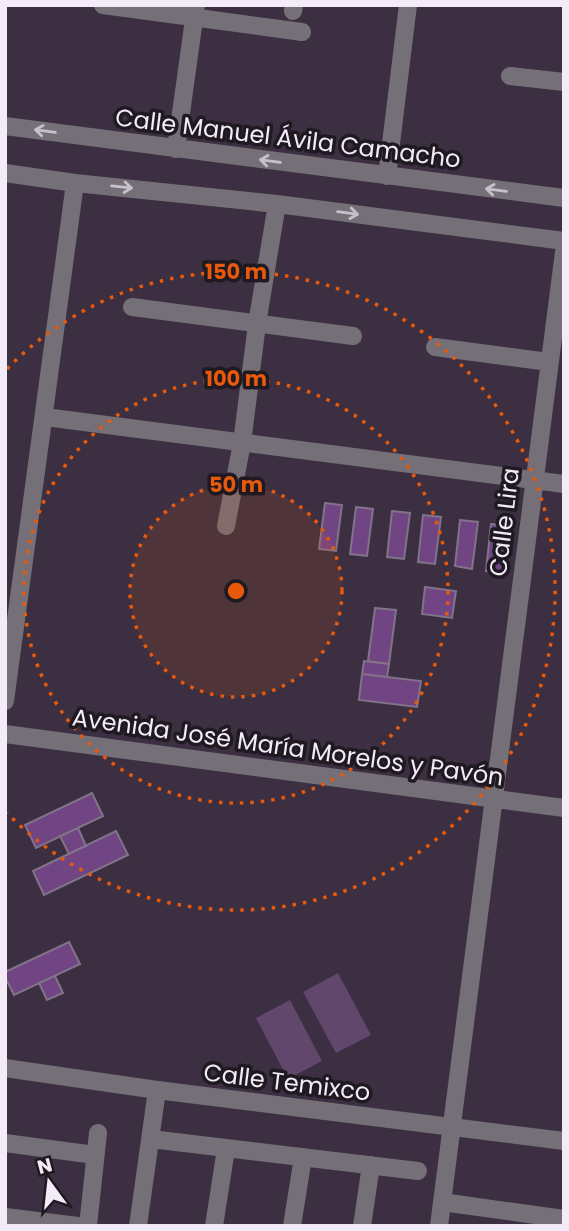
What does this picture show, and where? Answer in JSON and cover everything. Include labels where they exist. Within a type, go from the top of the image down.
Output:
[{"type":"street","points":[[103,5],[195,12],[302,32]]},
{"type":"street","points":[[387,176],[408,5]]},
{"type":"street","points":[[176,149],[195,12]]},
{"type":"street","points":[[510,76],[564,82]]},
{"type":"street","name":"Calle Manuel Ávila Camacho","points":[[5,126],[564,198]]},
{"type":"street","points":[[5,173],[564,241]]},
{"type":"street","points":[[5,701],[75,183]]},
{"type":"street","points":[[226,526],[242,443],[276,204]]},
{"type":"street","name":"Calle Lira","points":[[439,1226],[564,253]]},
{"type":"street","points":[[132,307],[353,335]]},
{"type":"street","points":[[435,347],[549,362]]},
{"type":"street","points":[[44,417],[564,484]]},
{"type":"street","name":"Avenida José María Morelos y Pavón","points":[[5,734],[564,808]]},
{"type":"street","name":"Calle Temixco","points":[[5,1068],[157,1090],[564,1141]]},
{"type":"street","points":[[138,1226],[157,1090]]},
{"type":"street","points":[[88,1226],[98,1133]]},
{"type":"street","points":[[151,1139],[418,1171]]},
{"type":"street","points":[[5,1143],[95,1155]]},
{"type":"street","points":[[214,1226],[226,1149]]},
{"type":"street","points":[[292,1226],[303,1157]]},
{"type":"street","points":[[362,1226],[370,1165]]},
{"type":"street","points":[[442,1202],[564,1219]]},
{"type":"street","points":[[5,1217],[78,1226]]},
{"type":"shaded area","points":[[338,973],[371,1035],[336,1053],[303,992]]},
{"type":"shaded area","points":[[290,1000],[322,1061],[288,1079],[256,1018]]},
{"type":"building","points":[[325,503],[342,505],[336,551],[319,549]]},
{"type":"building","points":[[356,507],[373,509],[367,556],[350,554]]},
{"type":"building","points":[[392,511],[410,513],[404,559],[387,557]]},
{"type":"building","points":[[423,515],[441,517],[435,564],[418,562]]},
{"type":"building","points":[[460,520],[478,522],[472,569],[455,566]]},
{"type":"building","points":[[491,524],[509,526],[503,573],[486,571]]},
{"type":"building","points":[[425,587],[456,591],[452,618],[422,614]]},
{"type":"building","points":[[375,608],[396,610],[389,664],[368,661]]},
{"type":"building","points":[[364,661],[389,664],[387,677],[362,674]]},
{"type":"building","points":[[362,674],[421,681],[417,707],[359,700]]},
{"type":"building","points":[[92,793],[103,816],[36,848],[25,825]]},
{"type":"building","points":[[78,828],[86,846],[69,854],[60,836]]},
{"type":"building","points":[[116,831],[128,855],[44,895],[33,871]]},
{"type":"building","points":[[69,942],[80,964],[14,995],[5,972]]},
{"type":"building","points":[[55,976],[63,993],[47,1000],[39,983]]}]
